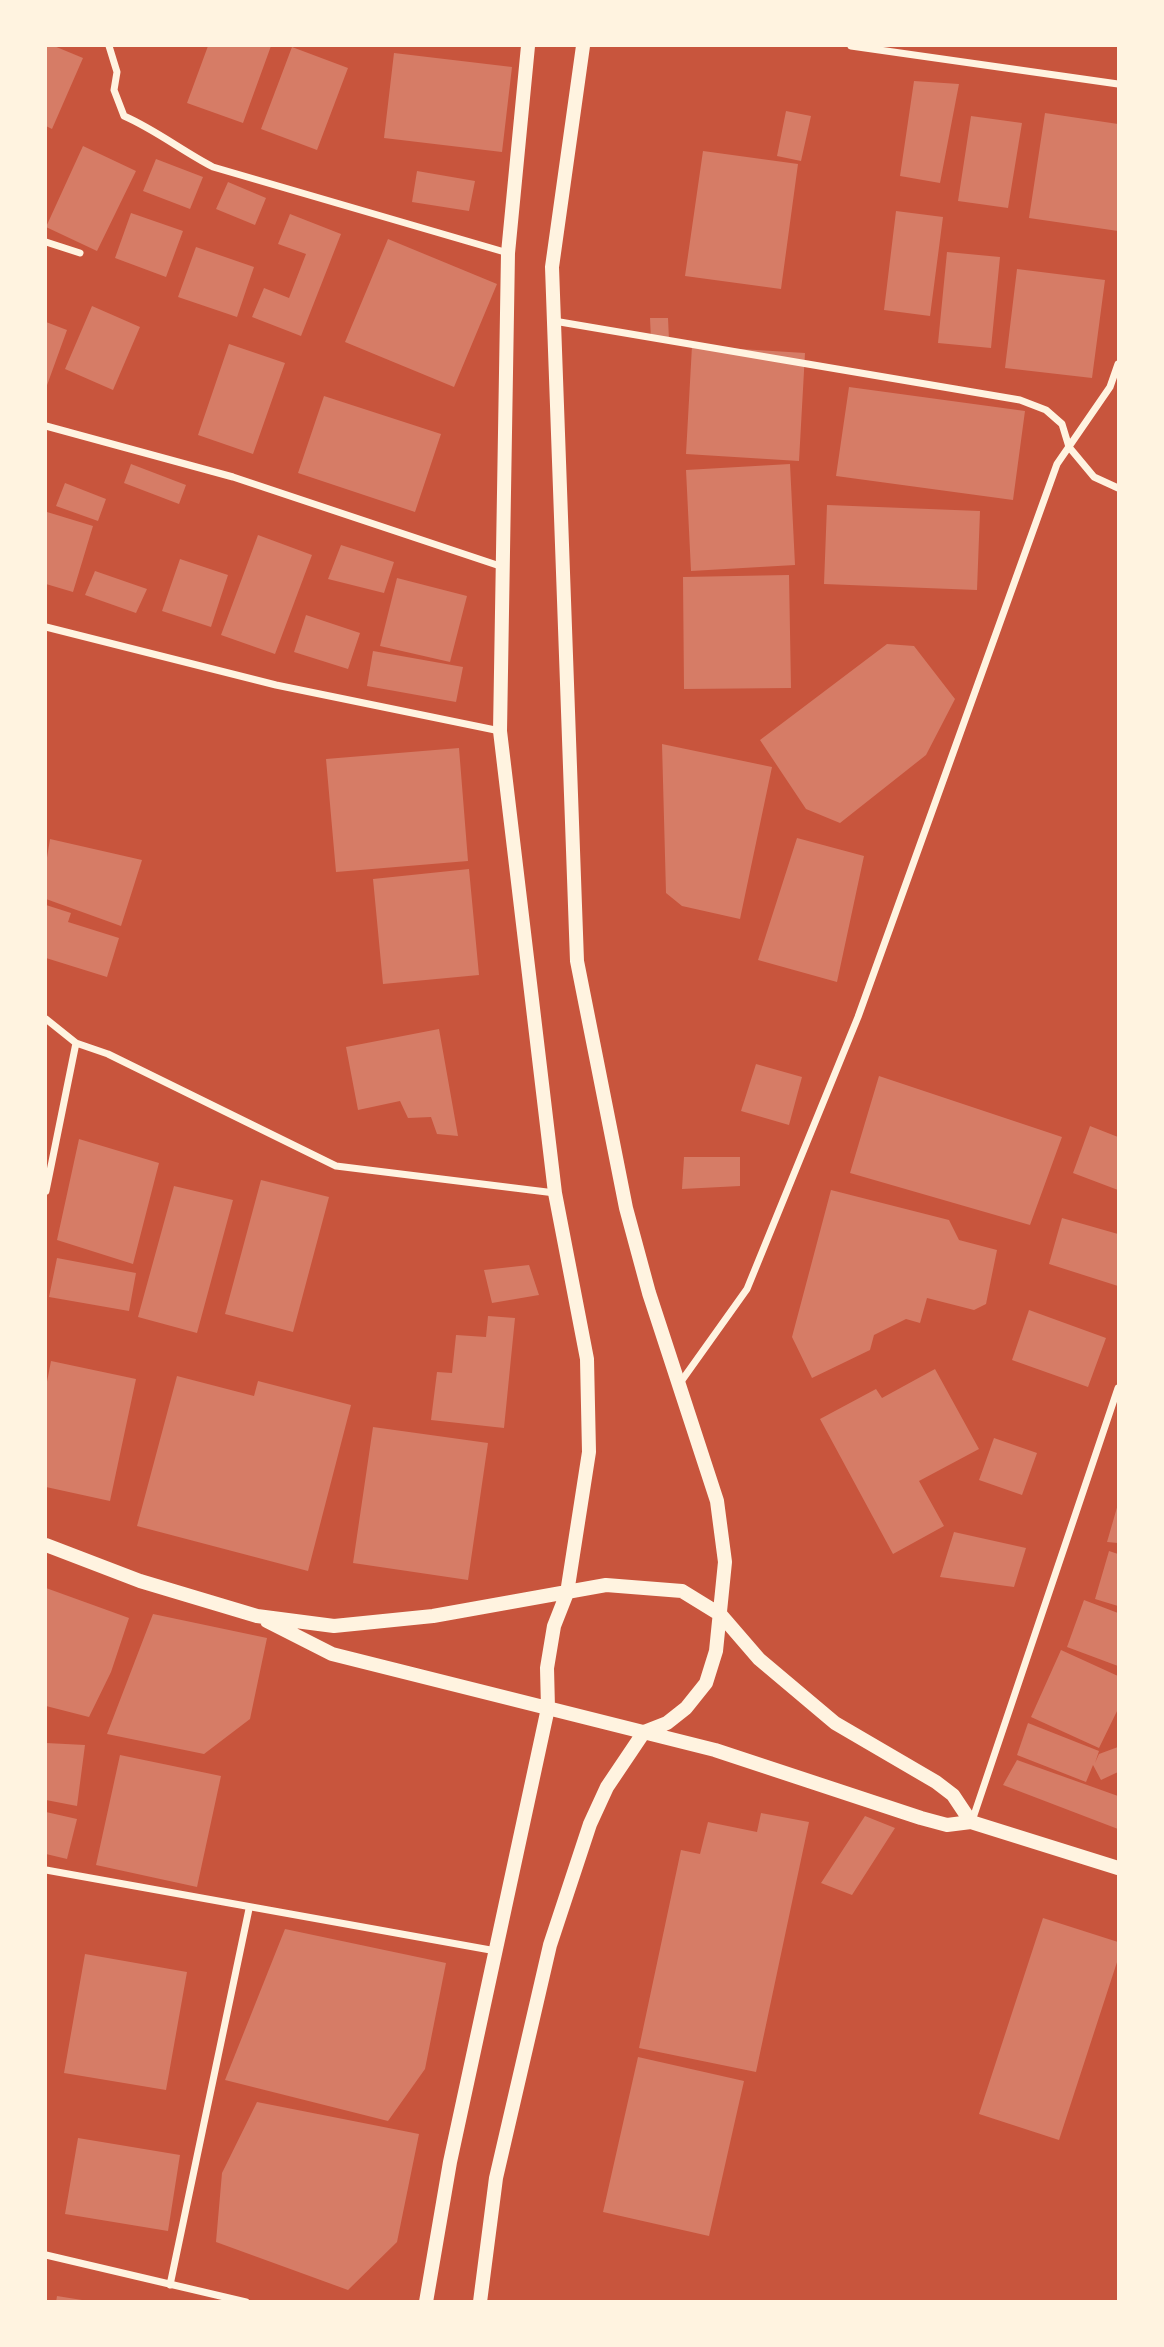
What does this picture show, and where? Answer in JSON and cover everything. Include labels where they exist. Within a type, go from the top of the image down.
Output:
[{"type":"main road","points":[[426,2301],[450,2162],[548,1708],[547,1668],[554,1626],[567,1593],[589,1452],[587,1359],[555,1193],[500,732],[508,253],[528,46]]},
{"type":"main road","points":[[480,2301],[496,2178],[550,1945],[590,1824],[607,1787],[644,1732],[667,1723],[685,1708],[706,1683],[716,1651],[725,1562],[717,1501],[649,1293],[626,1208],[577,961],[552,267],[583,46]]},
{"type":"main road","points":[[46,1545],[140,1581],[257,1616],[334,1626],[433,1616],[606,1585],[681,1591],[721,1615],[759,1659],[825,1715],[936,1782],[953,1796],[971,1822]]},
{"type":"main road","points":[[257,1616],[331,1654],[715,1750],[921,1818],[947,1825],[971,1822],[1118,1868]]},
{"type":"street","points":[[108,46],[117,72],[114,90],[124,116],[158,131],[184,152],[214,167],[508,253]]},
{"type":"street","points":[[851,46],[1118,84]]},
{"type":"street","points":[[46,242],[79,253]]},
{"type":"street","points":[[554,320],[1020,400],[1046,410],[1062,424],[1069,447],[1094,477],[1118,488]]},
{"type":"street","points":[[680,1383],[747,1289],[858,1017],[1028,537],[1057,464],[1110,387],[1118,364]]},
{"type":"street","points":[[46,426],[233,477],[503,568]]},
{"type":"street","points":[[46,627],[276,685],[500,732]]},
{"type":"street","points":[[46,1019],[76,1043],[108,1054],[336,1166],[555,1193]]},
{"type":"street","points":[[46,1191],[76,1043]]},
{"type":"street","points":[[971,1822],[1118,1388]]},
{"type":"street","points":[[46,1870],[249,1909],[496,1951]]},
{"type":"street","points":[[170,2285],[249,1909]]},
{"type":"street","points":[[46,2255],[246,2301]]},
{"type":"building","points":[[46,46],[54,46],[83,58],[52,129],[46,126]]},
{"type":"building","points":[[208,46],[271,46],[243,123],[187,103]]},
{"type":"building","points":[[292,47],[348,68],[317,150],[261,129]]},
{"type":"building","points":[[394,53],[512,67],[502,152],[384,138]]},
{"type":"building","points":[[914,81],[959,84],[940,183],[900,176]]},
{"type":"building","points":[[786,111],[811,116],[801,161],[777,156]]},
{"type":"building","points":[[1045,113],[1118,124],[1118,231],[1029,218]]},
{"type":"building","points":[[971,116],[1022,123],[1008,208],[958,201]]},
{"type":"building","points":[[83,146],[136,171],[97,251],[46,227]]},
{"type":"building","points":[[703,151],[798,164],[781,289],[685,276]]},
{"type":"building","points":[[156,159],[203,177],[190,209],[143,191]]},
{"type":"building","points":[[417,171],[475,181],[469,211],[412,202]]},
{"type":"building","points":[[228,182],[266,198],[255,225],[216,209]]},
{"type":"building","points":[[896,211],[943,217],[930,316],[884,310]]},
{"type":"building","points":[[131,213],[183,231],[166,277],[115,258]]},
{"type":"building","points":[[290,214],[341,234],[301,336],[252,317],[264,288],[289,298],[306,254],[278,244]]},
{"type":"building","points":[[388,239],[497,284],[454,387],[345,342]]},
{"type":"building","points":[[196,247],[254,267],[237,317],[178,297]]},
{"type":"building","points":[[947,252],[1000,257],[991,348],[938,343]]},
{"type":"building","points":[[1017,269],[1105,280],[1092,378],[1005,368]]},
{"type":"building","points":[[92,306],[140,327],[113,390],[65,369]]},
{"type":"building","points":[[650,318],[668,318],[669,340],[651,340]]},
{"type":"building","points":[[46,322],[67,330],[46,388]]},
{"type":"building","points":[[229,344],[285,363],[253,454],[198,435]]},
{"type":"building","points":[[692,346],[805,353],[799,461],[686,454]]},
{"type":"building","points":[[849,387],[1025,411],[1013,500],[836,476]]},
{"type":"building","points":[[324,396],[441,434],[415,512],[298,473]]},
{"type":"building","points":[[131,464],[186,485],[179,504],[124,483]]},
{"type":"building","points":[[790,464],[795,565],[691,571],[686,470]]},
{"type":"building","points":[[65,483],[106,499],[98,521],[56,506]]},
{"type":"building","points":[[827,505],[980,511],[977,590],[824,584]]},
{"type":"building","points":[[47,512],[93,526],[73,592],[46,584]]},
{"type":"building","points":[[258,535],[312,555],[275,654],[221,635]]},
{"type":"building","points":[[341,545],[394,562],[384,593],[328,579]]},
{"type":"building","points":[[180,559],[228,575],[211,627],[162,611]]},
{"type":"building","points":[[95,571],[147,589],[136,613],[85,595]]},
{"type":"building","points":[[789,575],[791,688],[684,689],[683,577]]},
{"type":"building","points":[[397,578],[467,596],[450,662],[380,646]]},
{"type":"building","points":[[306,615],[360,633],[348,669],[294,652]]},
{"type":"building","points":[[887,644],[914,646],[955,699],[926,755],[840,823],[806,809],[760,740]]},
{"type":"building","points":[[373,651],[463,667],[456,702],[367,686]]},
{"type":"building","points":[[662,744],[772,767],[740,919],[682,906],[666,893]]},
{"type":"building","points":[[459,748],[468,861],[336,872],[326,759]]},
{"type":"building","points":[[797,838],[864,856],[837,982],[758,960]]},
{"type":"building","points":[[50,839],[142,860],[121,926],[46,899],[46,864]]},
{"type":"building","points":[[469,869],[479,975],[383,984],[373,879]]},
{"type":"building","points":[[46,905],[71,913],[68,922],[119,938],[107,977],[46,958]]},
{"type":"building","points":[[439,1029],[458,1136],[437,1134],[431,1117],[408,1118],[400,1101],[358,1110],[346,1047]]},
{"type":"building","points":[[756,1064],[802,1077],[789,1125],[741,1111]]},
{"type":"building","points":[[879,1076],[1062,1137],[1030,1225],[850,1173]]},
{"type":"building","points":[[1090,1126],[1118,1137],[1118,1190],[1073,1173]]},
{"type":"building","points":[[79,1139],[159,1163],[133,1264],[57,1240]]},
{"type":"building","points":[[684,1157],[740,1157],[740,1186],[682,1189]]},
{"type":"building","points":[[261,1180],[329,1197],[293,1332],[225,1314]]},
{"type":"building","points":[[174,1186],[233,1200],[197,1333],[138,1317]]},
{"type":"building","points":[[831,1190],[949,1220],[959,1240],[997,1250],[986,1304],[974,1310],[927,1298],[920,1323],[906,1319],[874,1335],[870,1350],[812,1378],[792,1337]]},
{"type":"building","points":[[1062,1218],[1118,1234],[1118,1286],[1049,1264]]},
{"type":"building","points":[[57,1258],[136,1273],[129,1311],[49,1297]]},
{"type":"building","points":[[529,1265],[539,1295],[492,1303],[484,1270]]},
{"type":"building","points":[[1029,1310],[1106,1338],[1088,1387],[1012,1360]]},
{"type":"building","points":[[488,1316],[515,1318],[504,1428],[431,1420],[437,1372],[452,1373],[456,1335],[486,1337]]},
{"type":"building","points":[[51,1361],[136,1379],[110,1501],[46,1487],[46,1387]]},
{"type":"building","points":[[935,1369],[979,1449],[919,1481],[944,1526],[893,1554],[820,1419],[876,1389],[882,1398]]},
{"type":"building","points":[[177,1376],[254,1396],[258,1381],[351,1405],[308,1571],[137,1526]]},
{"type":"building","points":[[373,1427],[488,1443],[468,1580],[353,1563]]},
{"type":"building","points":[[994,1438],[1037,1453],[1022,1495],[979,1480]]},
{"type":"building","points":[[1118,1504],[1118,1543],[1107,1542]]},
{"type":"building","points":[[954,1532],[1026,1548],[1014,1587],[940,1577]]},
{"type":"building","points":[[1109,1551],[1118,1554],[1118,1606],[1095,1599]]},
{"type":"building","points":[[46,1588],[129,1618],[111,1672],[89,1717],[46,1706]]},
{"type":"building","points":[[1084,1600],[1118,1613],[1118,1666],[1067,1647]]},
{"type":"building","points":[[153,1614],[267,1638],[250,1719],[204,1754],[107,1734]]},
{"type":"building","points":[[1061,1650],[1118,1676],[1118,1709],[1099,1748],[1031,1717]]},
{"type":"building","points":[[1028,1723],[1099,1751],[1095,1763],[1099,1754],[1118,1747],[1118,1772],[1101,1780],[1093,1765],[1086,1782],[1017,1755]]},
{"type":"building","points":[[46,1743],[85,1745],[77,1806],[46,1800]]},
{"type":"building","points":[[120,1755],[221,1776],[197,1887],[96,1865]]},
{"type":"building","points":[[1017,1760],[1118,1796],[1118,1829],[1003,1785]]},
{"type":"building","points":[[46,1812],[77,1819],[67,1859],[46,1854]]},
{"type":"building","points":[[761,1813],[809,1822],[756,2072],[639,2048],[681,1850],[700,1854],[708,1822],[757,1832]]},
{"type":"building","points":[[865,1816],[895,1828],[852,1895],[821,1883]]},
{"type":"building","points":[[1043,1918],[1118,1942],[1118,1959],[1059,2140],[979,2114]]},
{"type":"building","points":[[285,1929],[446,1963],[425,2069],[388,2121],[225,2080]]},
{"type":"building","points":[[85,1954],[187,1972],[166,2090],[64,2073]]},
{"type":"building","points":[[638,2057],[744,2081],[709,2236],[603,2212]]},
{"type":"building","points":[[257,2102],[419,2134],[397,2242],[348,2290],[216,2242],[222,2173]]},
{"type":"building","points":[[78,2138],[180,2155],[168,2231],[65,2214]]},
{"type":"building","points":[[57,2296],[82,2300],[82,2302],[56,2302]]}]
